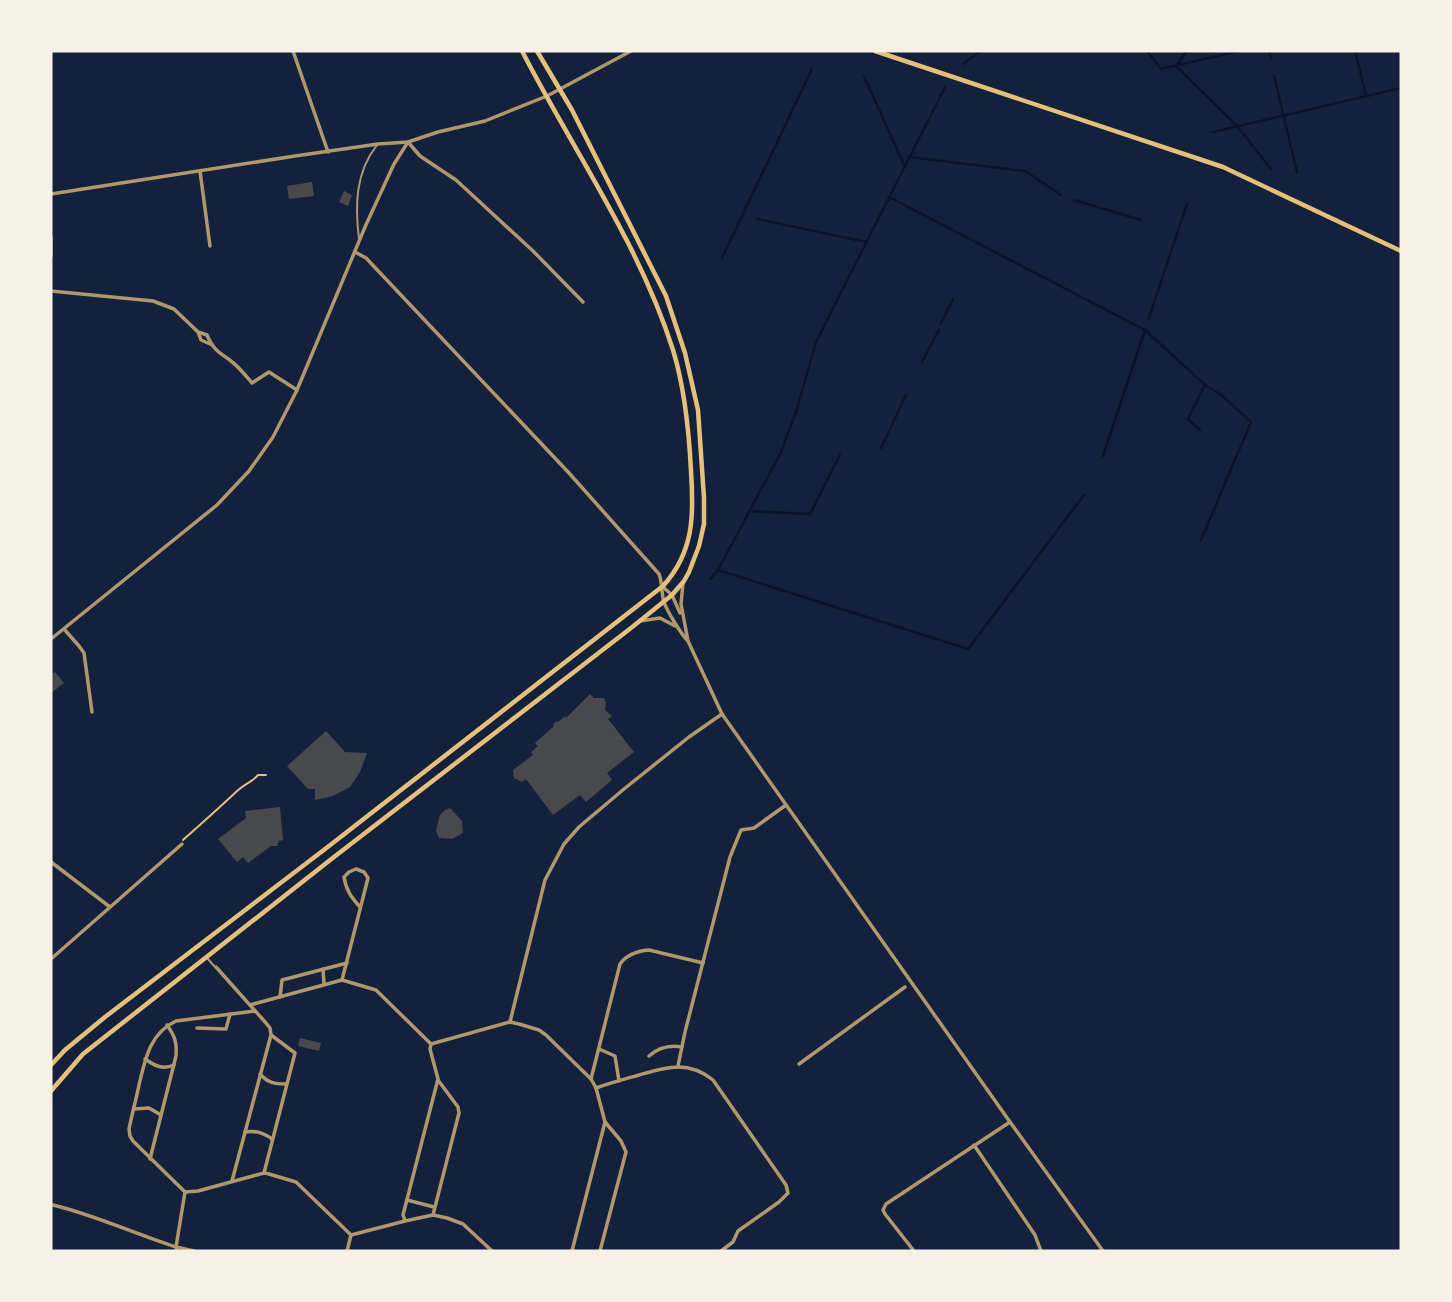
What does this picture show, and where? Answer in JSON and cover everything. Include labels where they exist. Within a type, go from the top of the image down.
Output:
[{"type":"main road","points":[[51,1065],[65,1050],[663,586],[683,557],[690,537],[692,495],[689,431],[674,353],[659,310],[636,259],[522,51]]},
{"type":"main road","points":[[51,1091],[83,1054],[638,622],[684,581],[699,546],[704,524],[698,410],[685,353],[666,296],[572,110],[537,51]]},
{"type":"main road","points":[[875,51],[1223,167],[1401,251]]},
{"type":"main road","points":[[197,947],[206,957]]},
{"type":"street","points":[[293,51],[328,152]]},
{"type":"street","points":[[51,194],[377,144],[408,142],[485,121],[547,96],[631,51]]},
{"type":"street","points":[[51,639],[217,505],[249,471],[274,437],[297,390],[394,164],[408,142]]},
{"type":"street","points":[[408,142],[420,156],[466,188],[583,302]]},
{"type":"street","points":[[200,171],[210,246]]},
{"type":"street","points":[[51,237],[51,256]]},
{"type":"street","points":[[355,251],[366,258],[569,473],[659,574],[663,586],[663,601],[688,641]]},
{"type":"street","points":[[51,291],[153,301],[174,309],[198,332],[201,340],[211,344],[222,357],[231,360],[252,383],[268,372],[297,390]]},
{"type":"street","points":[[682,618],[681,595],[684,581]]},
{"type":"street","points":[[663,586],[672,594],[688,641],[722,714],[1103,1251]]},
{"type":"street","points":[[638,622],[660,618],[678,628]]},
{"type":"street","points":[[64,629],[83,653],[92,712]]},
{"type":"street","points":[[510,1021],[545,880],[564,844],[579,827],[624,789],[722,714]]},
{"type":"street","points":[[678,1066],[738,834],[741,830],[754,828],[786,805]]},
{"type":"street","points":[[51,959],[182,844]]},
{"type":"street","points":[[51,862],[110,907]]},
{"type":"street","points":[[342,980],[368,878],[356,869],[344,877],[350,896],[360,907]]},
{"type":"street","points":[[592,1079],[620,964],[624,959],[639,951],[649,950],[703,963]]},
{"type":"street","points":[[280,997],[282,980],[347,962]]},
{"type":"street","points":[[216,967],[270,1028],[271,1035],[232,1181]]},
{"type":"street","points":[[323,969],[324,985]]},
{"type":"street","points":[[250,1005],[342,980],[376,990],[431,1044]]},
{"type":"street","points":[[799,1064],[905,987]]},
{"type":"street","points":[[255,1011],[176,1020],[167,1025],[153,1041],[145,1059],[129,1129],[130,1136],[185,1192],[264,1173],[296,1181],[351,1235]]},
{"type":"street","points":[[197,1028],[226,1029],[230,1014]]},
{"type":"street","points":[[431,1044],[510,1021],[539,1030],[592,1079],[605,1122],[621,1141],[626,1152],[600,1251]]},
{"type":"street","points":[[150,1159],[177,1045],[167,1025]]},
{"type":"street","points":[[264,1173],[295,1053],[271,1035]]},
{"type":"street","points":[[431,1044],[438,1079],[458,1107],[459,1113],[433,1215]]},
{"type":"street","points":[[649,1056],[655,1050],[673,1045],[682,1047]]},
{"type":"street","points":[[599,1049],[615,1056],[619,1081]]},
{"type":"street","points":[[145,1059],[159,1067],[174,1065]]},
{"type":"street","points":[[596,1087],[678,1066],[704,1073],[713,1080],[786,1185],[788,1193],[738,1231],[733,1242],[721,1251]]},
{"type":"street","points":[[260,1074],[272,1083],[287,1084]]},
{"type":"street","points":[[405,1221],[403,1215],[438,1079]]},
{"type":"street","points":[[134,1110],[149,1108],[162,1115]]},
{"type":"street","points":[[572,1251],[605,1122]]},
{"type":"street","points":[[914,1251],[885,1214],[883,1210],[886,1204],[1010,1122]]},
{"type":"street","points":[[245,1132],[260,1132],[273,1140]]},
{"type":"street","points":[[974,1145],[1035,1235],[1041,1251]]},
{"type":"street","points":[[177,1249],[185,1192]]},
{"type":"street","points":[[407,1200],[434,1207]]},
{"type":"street","points":[[54,1205],[85,1213],[177,1249],[194,1251]]},
{"type":"street","points":[[351,1235],[433,1215],[447,1217],[463,1224],[492,1251]]},
{"type":"street","points":[[347,1251],[351,1235]]},
{"type":"lane","points":[[359,242],[355,209],[358,192],[366,160],[377,144]]},
{"type":"lane","points":[[206,957],[216,967]]},
{"type":"path","points":[[182,844],[183,839],[238,790],[258,775],[265,775]]},
{"type":"building","points":[[312,182],[314,196],[289,199],[287,186]]},
{"type":"building","points":[[344,191],[352,195],[348,206],[339,202]]},
{"type":"building","points":[[55,672],[64,683],[51,693],[51,675]]},
{"type":"building","points":[[590,694],[594,698],[604,698],[605,710],[612,716],[608,719],[634,752],[607,773],[612,780],[586,802],[580,795],[553,815],[526,779],[522,782],[514,778],[513,770],[533,755],[531,752],[538,746],[535,743],[554,726],[553,724],[565,716],[566,718]]},
{"type":"building","points":[[326,731],[345,752],[367,753],[360,772],[350,787],[333,796],[315,800],[315,789],[308,789],[287,766]]},
{"type":"building","points":[[280,807],[283,840],[248,863],[243,857],[237,862],[218,839],[246,818],[245,811]]},
{"type":"building","points":[[450,808],[462,821],[463,833],[452,839],[439,838],[436,831],[440,815]]},
{"type":"building","points":[[300,1038],[321,1043],[319,1051],[298,1046]]},
{"type":"waterway","points":[[963,64],[981,51]]},
{"type":"waterway","points":[[1147,51],[1161,69],[1239,51]]},
{"type":"waterway","points":[[1187,51],[1176,66],[1237,126],[1271,169]]},
{"type":"waterway","points":[[1269,51],[1271,58]]},
{"type":"waterway","points":[[1355,51],[1366,95]]},
{"type":"waterway","points":[[722,258],[812,69]]},
{"type":"waterway","points":[[864,76],[904,165]]},
{"type":"waterway","points":[[1274,76],[1297,172]]},
{"type":"waterway","points":[[710,579],[718,570],[781,452],[797,409],[816,342],[945,87]]},
{"type":"waterway","points":[[1213,132],[1401,88]]},
{"type":"waterway","points":[[909,157],[1025,171],[1061,195]]},
{"type":"waterway","points":[[889,197],[1145,330],[1205,385]]},
{"type":"waterway","points":[[1074,200],[1141,220]]},
{"type":"waterway","points":[[1149,318],[1187,204]]},
{"type":"waterway","points":[[757,219],[866,242]]},
{"type":"waterway","points":[[941,323],[953,299]]},
{"type":"waterway","points":[[922,362],[939,330]]},
{"type":"waterway","points":[[1103,456],[1145,330]]},
{"type":"waterway","points":[[1200,430],[1188,419],[1205,385],[1220,394],[1251,422],[1201,540]]},
{"type":"waterway","points":[[881,448],[906,395]]},
{"type":"waterway","points":[[749,511],[810,514],[840,455]]},
{"type":"waterway","points":[[718,570],[968,649],[1084,495]]}]
